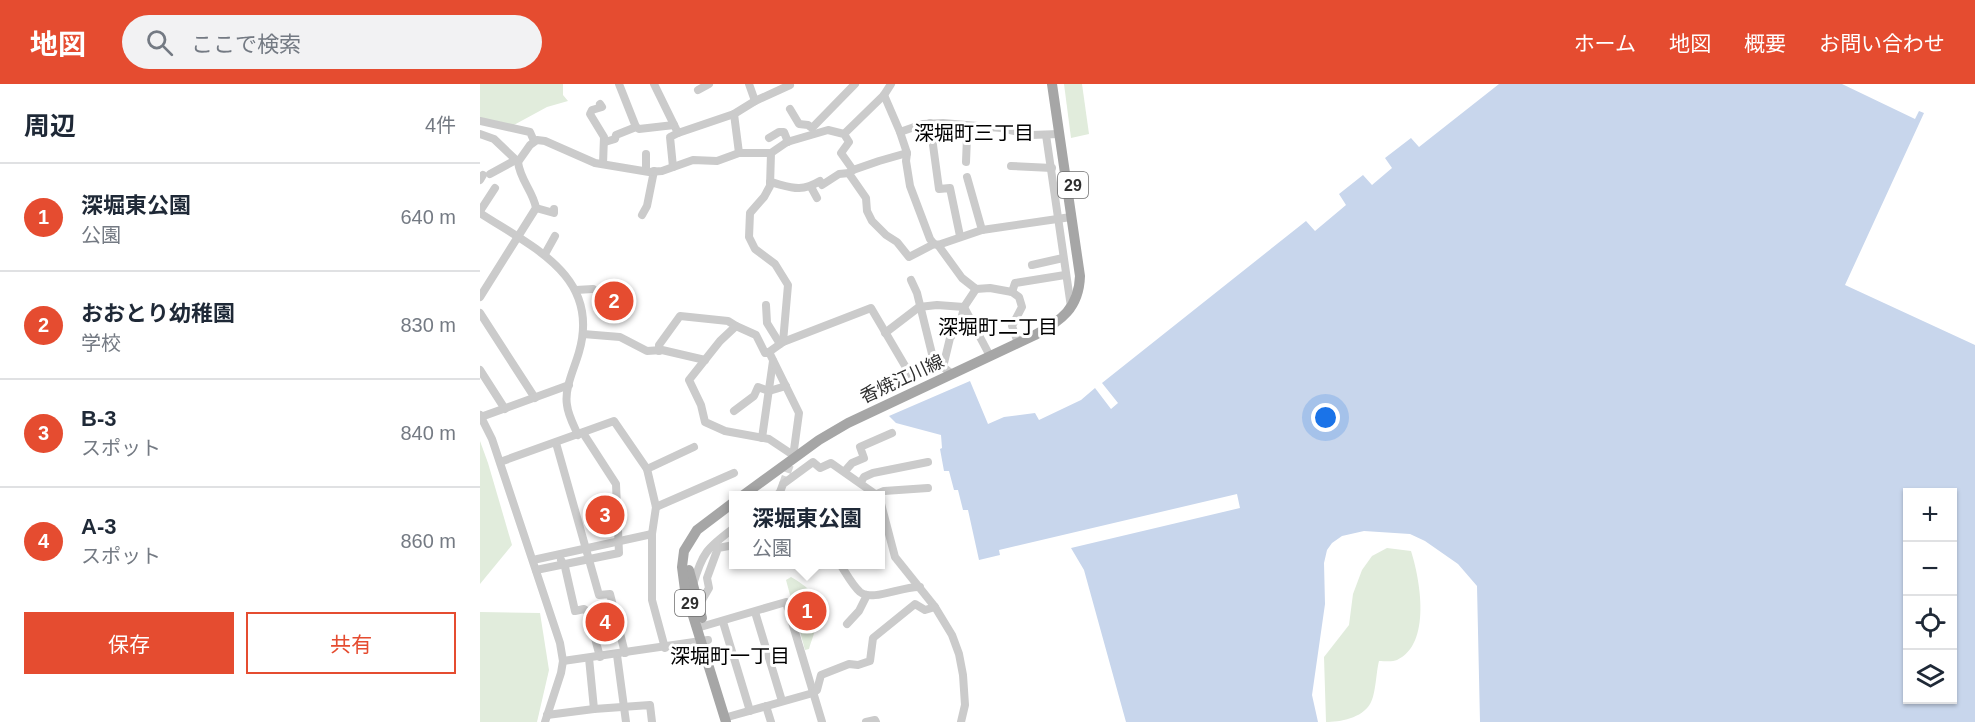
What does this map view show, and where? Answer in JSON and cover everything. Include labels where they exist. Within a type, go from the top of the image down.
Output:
[{"type":"main road","name":"29","points":[[1053,84],[1065,175],[1066,218],[1083,286]]},
{"type":"main road","name":"29","points":[[1059,84],[1087,275],[1070,314]]},
{"type":"main road","name":"香焼江川線","points":[[906,398],[944,369],[990,356],[1049,328],[1070,314]]},
{"type":"main road","name":"香焼江川線","points":[[748,491],[819,440],[906,398],[1038,342],[1065,326],[1070,314]]},
{"type":"main road","name":"香焼江川線","points":[[760,491],[873,414]]},
{"type":"main road","name":"29","points":[[728,720],[682,567],[684,551],[689,540],[701,526],[729,506]]},
{"type":"main road","name":"29","points":[[701,627],[697,601],[689,588],[691,553],[702,534],[729,514]]},
{"type":"street","points":[[620,84],[636,127]]},
{"type":"street","points":[[654,84],[676,129]]},
{"type":"street","points":[[698,90],[710,84]]},
{"type":"street","points":[[749,84],[755,101]]},
{"type":"street","points":[[790,110],[799,124],[812,128],[855,84]]},
{"type":"street","points":[[844,135],[884,96],[891,84]]},
{"type":"street","points":[[605,142],[636,127],[639,129],[676,129],[734,114],[755,101],[790,85]]},
{"type":"street","points":[[884,96],[907,153],[910,186],[915,194],[930,239],[962,278],[976,289],[990,288],[1012,292],[1019,297],[1022,307],[1012,326],[1018,343]]},
{"type":"street","points":[[600,104],[602,107],[592,110],[590,114],[604,137],[603,164]]},
{"type":"street","points":[[734,114],[739,153]]},
{"type":"street","points":[[480,121],[530,132],[534,141]]},
{"type":"street","points":[[900,132],[930,123],[1046,135],[1059,134]]},
{"type":"street","points":[[930,123],[939,189],[950,188],[960,237]]},
{"type":"street","points":[[966,162],[970,126]]},
{"type":"street","points":[[673,167],[670,137],[676,129]]},
{"type":"street","points":[[484,177],[516,162],[534,141],[545,141],[603,164],[650,171],[673,167],[693,160],[717,161],[739,153],[771,153],[788,142],[828,130],[844,135],[849,142],[841,153],[866,198],[867,211],[872,221],[897,242],[909,257],[936,245],[982,230],[1066,218]]},
{"type":"street","points":[[769,138],[779,132],[784,132],[788,142]]},
{"type":"street","points":[[480,134],[501,145],[516,162],[536,208],[483,287],[480,297]]},
{"type":"street","points":[[1046,135],[1052,172],[1066,218],[1063,258],[1070,314]]},
{"type":"street","points":[[485,146],[491,138]]},
{"type":"street","points":[[762,438],[769,391],[771,356],[781,343],[788,285],[775,264],[755,249],[749,237],[750,213],[767,193],[770,182],[771,153]]},
{"type":"street","points":[[770,182],[798,188],[811,187],[820,181],[822,185],[839,174],[907,153]]},
{"type":"street","points":[[642,215],[646,206],[650,171],[646,154]]},
{"type":"street","points":[[1011,166],[1065,175]]},
{"type":"street","points":[[968,177],[982,230]]},
{"type":"street","points":[[811,187],[817,198]]},
{"type":"street","points":[[495,188],[480,212],[556,263],[576,290],[582,306],[583,334],[569,385],[567,406],[580,434],[616,484],[619,553],[536,570]]},
{"type":"street","points":[[536,208],[554,213],[554,209]]},
{"type":"street","points":[[544,254],[555,236]]},
{"type":"street","points":[[1032,265],[1063,258]]},
{"type":"street","points":[[1012,292],[1015,283],[1065,275]]},
{"type":"street","points":[[911,280],[917,293],[919,307],[944,369]]},
{"type":"street","points":[[576,290],[593,289]]},
{"type":"street","points":[[944,369],[950,338],[958,327],[964,308],[976,289]]},
{"type":"street","points":[[766,304],[767,323],[781,343]]},
{"type":"street","points":[[885,333],[919,307],[937,305],[964,308]]},
{"type":"street","points":[[781,343],[871,308],[911,376],[944,369]]},
{"type":"street","points":[[964,308],[990,356]]},
{"type":"street","points":[[480,313],[535,398]]},
{"type":"street","points":[[659,351],[659,345],[680,316],[728,321],[756,335],[765,353],[771,356],[799,413],[793,456],[769,439],[725,431],[705,422],[701,405],[689,380],[720,341],[736,326]]},
{"type":"street","points":[[583,334],[620,337],[647,351],[659,351],[705,360]]},
{"type":"street","points":[[480,370],[505,409]]},
{"type":"street","points":[[569,385],[481,416],[492,439],[560,643],[563,661],[546,718],[594,709],[650,705],[652,722]]},
{"type":"street","points":[[734,411],[754,396],[758,387],[769,391],[786,386]]},
{"type":"street","points":[[500,462],[614,421],[647,469],[656,507],[652,534],[652,600],[665,648]]},
{"type":"street","points":[[845,471],[852,463],[864,458],[860,447],[892,433]]},
{"type":"street","points":[[556,443],[599,595],[610,594],[621,654],[626,722]]},
{"type":"street","points":[[647,469],[694,447]]},
{"type":"street","points":[[780,491],[783,484],[813,462],[820,468],[831,463],[872,491]]},
{"type":"street","points":[[861,482],[864,477],[873,473],[928,462]]},
{"type":"street","points":[[656,507],[734,473]]},
{"type":"street","points":[[884,491],[927,488]]},
{"type":"street","points":[[885,520],[896,557],[935,607],[952,635],[963,675],[965,705],[961,722]]},
{"type":"street","points":[[689,588],[699,562],[710,546],[729,532]]},
{"type":"street","points":[[533,560],[652,534]]},
{"type":"street","points":[[697,601],[702,600],[709,588],[707,578],[718,548],[729,546]]},
{"type":"street","points":[[558,554],[565,567],[575,611],[584,609],[588,612],[600,657]]},
{"type":"street","points":[[843,569],[858,590],[867,595],[879,595],[902,588],[920,588]]},
{"type":"street","points":[[847,624],[860,611],[867,595]]},
{"type":"street","points":[[701,627],[786,602],[822,722]]},
{"type":"street","points":[[728,720],[750,711],[813,693],[817,690],[821,675],[849,664],[858,665],[870,660],[873,638],[915,604],[925,610],[935,607]]},
{"type":"street","points":[[755,612],[782,701]]},
{"type":"street","points":[[723,622],[750,711]]},
{"type":"street","points":[[563,661],[705,641]]},
{"type":"street","points":[[589,658],[594,709]]},
{"type":"street","points":[[766,706],[771,722]]},
{"type":"street","points":[[866,722],[875,720],[876,722]]},
{"type":"green space","points":[[480,84],[563,84],[563,95],[568,101],[547,107],[512,126],[480,118]]},
{"type":"green space","points":[[1064,84],[1082,84],[1089,134],[1071,138]]},
{"type":"green space","points":[[480,441],[512,545],[480,584]]},
{"type":"green space","points":[[1387,548],[1411,551],[1420,594],[1419,626],[1415,640],[1408,652],[1397,660],[1379,661],[1374,695],[1362,713],[1338,721],[1326,722],[1324,657],[1349,625],[1353,594],[1362,570],[1372,556]]},
{"type":"green space","points":[[791,577],[812,592],[819,608],[817,626],[809,649],[805,650],[786,580]]},
{"type":"green space","points":[[480,612],[540,613],[549,670],[537,722],[480,722]]},
{"type":"water","points":[[1499,84],[1842,84],[1915,119],[1919,111],[1924,113],[1845,285],[1975,345],[1975,722],[1480,722],[1477,586],[1458,564],[1425,541],[1410,534],[1364,531],[1342,536],[1327,550],[1324,563],[1325,604],[1312,695],[1318,722],[1126,722],[1084,570],[1071,548],[1240,508],[1237,494],[999,550],[1000,555],[979,560],[968,510],[963,510],[958,490],[954,490],[949,471],[944,471],[940,449],[942,448],[941,435],[896,423],[889,416],[970,381],[988,424],[1004,417],[1035,413],[1039,420],[1081,400],[1095,388],[1111,409],[1118,403],[1102,383],[1306,221],[1315,231],[1346,205],[1339,194],[1363,175],[1372,185],[1392,168],[1385,158],[1411,138],[1419,147]]},
{"type":"tunnel","points":[[783,484],[792,459]]},
{"type":"place","name":"おおとり幼稚園","points":[[614,301]]},
{"type":"place","name":"B-3","points":[[605,515]]},
{"type":"place","name":"深堀東公園","points":[[807,611]]},
{"type":"place","name":"A-3","points":[[605,622]]},
{"type":"district","name":"深堀町三丁目","points":[[974,133]]},
{"type":"district","name":"深堀町二丁目","points":[[998,327]]},
{"type":"district","name":"深堀町一丁目","points":[[730,656]]}]
